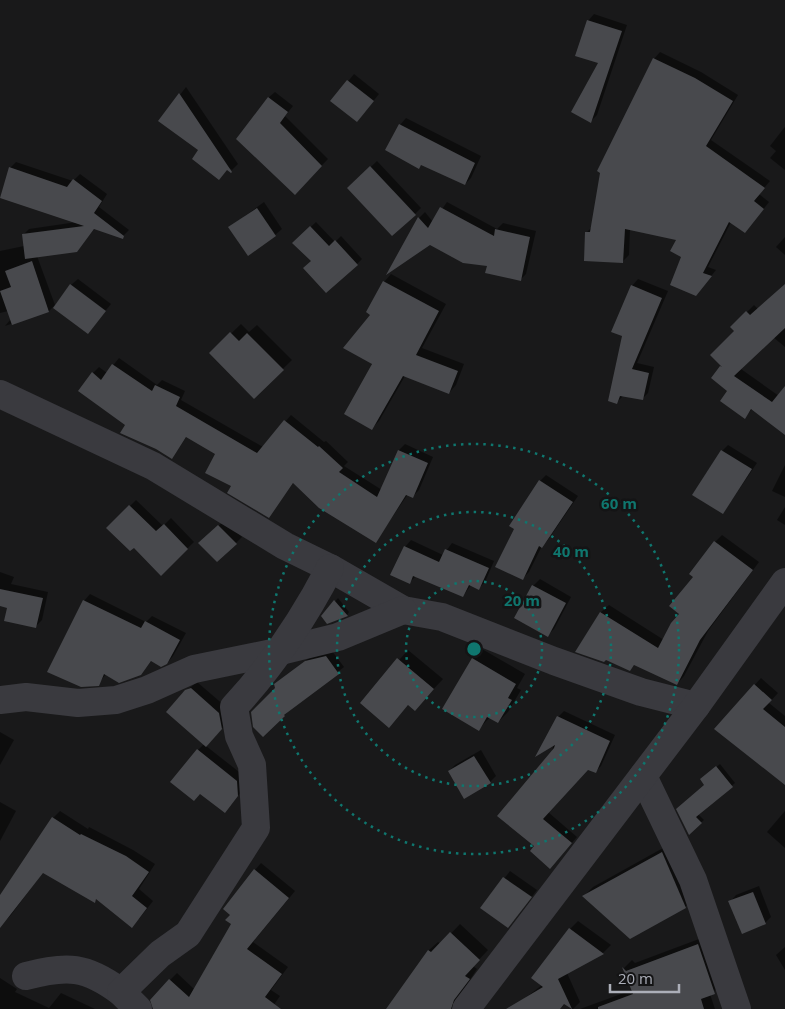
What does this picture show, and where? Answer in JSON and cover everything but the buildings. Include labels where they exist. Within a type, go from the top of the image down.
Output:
[{"type":"street","points":[[0,394],[153,466],[285,546],[330,568],[402,610],[442,617],[562,664],[641,692],[696,706]]},
{"type":"street","points":[[26,976],[44,971],[82,970],[100,976],[130,1000],[160,954],[188,934],[230,872],[256,828],[252,765],[239,736],[234,707],[252,687],[309,610],[330,568]]},
{"type":"street","points":[[466,1009],[696,706],[785,582]]},
{"type":"street","points":[[0,700],[26,697],[78,703],[116,700],[147,690],[194,669],[338,637],[402,610]]},
{"type":"street","points":[[643,776],[693,880],[737,1009]]}]
